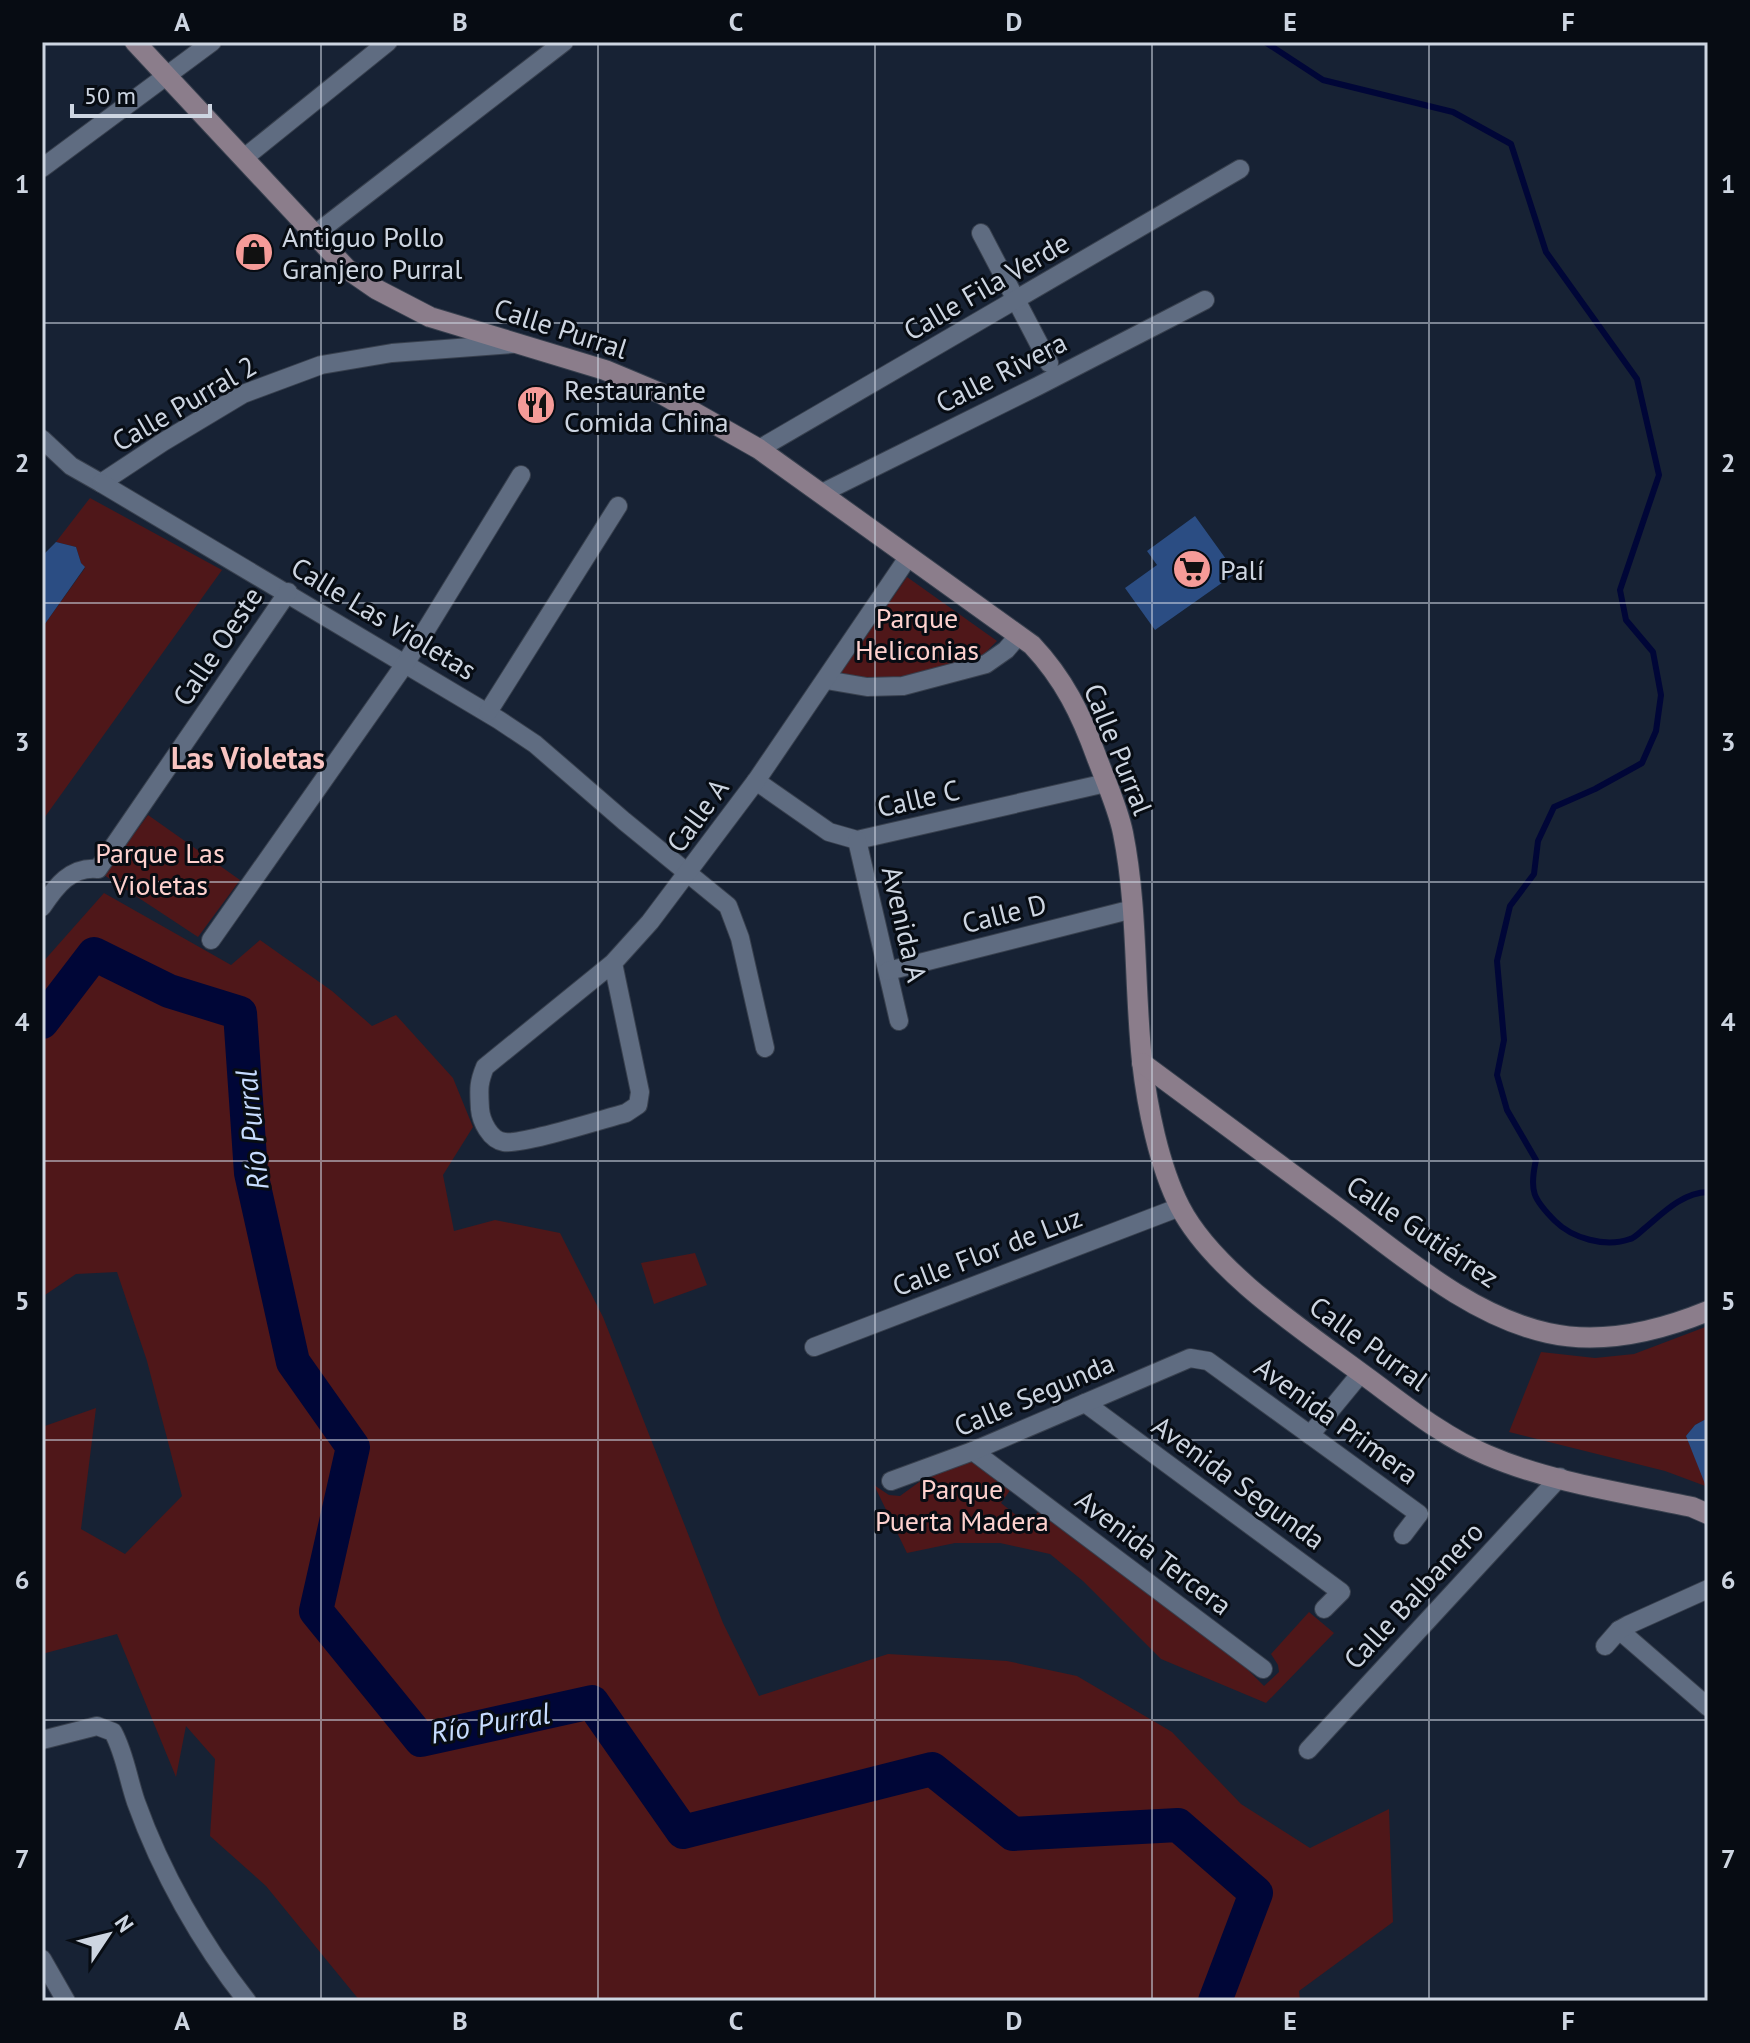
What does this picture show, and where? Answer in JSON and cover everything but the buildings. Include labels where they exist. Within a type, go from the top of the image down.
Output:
[{"type":"street","name":"Calle Purral","points":[[135,42],[347,269],[376,289],[430,317],[605,370],[660,393],[759,449],[1019,635],[1056,670],[1084,721],[1123,831],[1133,909],[1142,1063],[1154,1128],[1180,1207],[1203,1240],[1282,1315],[1415,1413],[1485,1455],[1560,1477],[1692,1507],[1708,1514]]},
{"type":"street","points":[[42,168],[212,42]]},
{"type":"street","points":[[244,158],[388,42]]},
{"type":"street","points":[[314,235],[564,42]]},
{"type":"street","name":"Calle Fila Verde","points":[[759,449],[1240,169]]},
{"type":"street","points":[[981,233],[1049,363]]},
{"type":"street","name":"Calle Rivera","points":[[822,493],[1205,300]]},
{"type":"street","name":"Calle Purral 2","points":[[42,439],[71,466],[101,483],[243,394],[321,365],[392,353],[512,344]]},
{"type":"street","points":[[211,940],[405,664],[521,475]]},
{"type":"street","name":"Calle Las Violetas","points":[[101,483],[488,712],[535,744],[728,906],[735,920],[765,1048]]},
{"type":"street","points":[[488,712],[618,506]]},
{"type":"street","name":"Calle A","points":[[613,963],[640,1092],[638,1105],[626,1113],[521,1141],[502,1142],[492,1135],[481,1119],[478,1084],[485,1067],[613,963],[689,873],[756,781],[909,556]]},
{"type":"street","name":"Calle Oeste","points":[[42,907],[58,884],[69,876],[87,868],[98,869],[288,592]]},
{"type":"street","points":[[826,680],[867,687],[903,686],[986,664],[1006,650],[1019,635]]},
{"type":"street","name":"Calle C","points":[[756,781],[829,832],[857,840],[1106,783]]},
{"type":"street","name":"Avenida A","points":[[857,840],[899,1021]]},
{"type":"street","name":"Calle D","points":[[888,971],[1133,909]]},
{"type":"street","name":"Calle Gutiérrez","points":[[1142,1063],[1401,1255],[1465,1298],[1507,1321],[1550,1334],[1603,1338],[1649,1330],[1708,1311]]},
{"type":"street","name":"Calle Flor de Luz","points":[[814,1347],[1180,1207]]},
{"type":"street","name":"Calle Segunda","points":[[891,1481],[973,1451],[1190,1358],[1199,1358]]},
{"type":"street","name":"Avenida Primera","points":[[1199,1358],[1208,1361],[1419,1514],[1403,1535]]},
{"type":"street","points":[[1310,1435],[1361,1373]]},
{"type":"street","name":"Avenida Segunda","points":[[1085,1403],[1341,1592],[1324,1609]]},
{"type":"street","name":"Avenida Tercera","points":[[973,1451],[1263,1669]]},
{"type":"street","name":"Calle Balbanero","points":[[1308,1750],[1560,1477]]},
{"type":"street","points":[[1605,1646],[1619,1630],[1708,1589]]},
{"type":"street","points":[[1619,1630],[1708,1707]]},
{"type":"street","points":[[42,1740],[83,1728],[106,1727],[113,1732],[136,1802],[163,1866],[215,1957],[247,2001]]},
{"type":"street","points":[[42,1959],[66,2001]]},
{"type":"green space","points":[[90,498],[222,570],[42,821],[42,628],[85,568],[76,547],[56,542]]},
{"type":"green space","name":"Parque Heliconias","points":[[907,577],[997,641],[980,658],[913,675],[868,683],[840,674]]},
{"type":"green space","name":"Parque Las Violetas","points":[[148,815],[240,880],[198,937],[104,875]]},
{"type":"green space","points":[[104,893],[231,965],[260,940],[332,991],[372,1026],[396,1015],[453,1078],[473,1127],[443,1175],[454,1231],[495,1220],[560,1233],[603,1317],[723,1623],[759,1696],[888,1654],[1007,1661],[1077,1676],[1172,1732],[1241,1804],[1310,1848],[1389,1809],[1393,1922],[1299,1991],[1300,2001],[360,2001],[266,1886],[210,1836],[215,1759],[186,1726],[176,1777],[117,1634],[42,1654],[42,1427],[96,1408],[81,1529],[125,1554],[182,1496],[147,1361],[117,1272],[76,1274],[42,1297],[42,963]]},
{"type":"green space","points":[[695,1253],[707,1285],[654,1304],[641,1263]]},
{"type":"green space","points":[[1708,1326],[1708,1418],[1695,1425],[1686,1436],[1708,1487],[1665,1471],[1509,1432],[1541,1352],[1595,1358],[1634,1354]]},
{"type":"green space","name":"Parque Puerta Madera","points":[[969,1460],[1011,1489],[1001,1503],[1027,1524],[1038,1512],[1243,1665],[1264,1686],[1279,1672],[1271,1654],[1309,1612],[1334,1633],[1266,1703],[1161,1659],[1083,1581],[1050,1554],[1000,1543],[955,1543],[907,1553],[874,1485],[889,1495],[900,1496],[926,1477]]},
{"type":"waterway","points":[[1265,42],[1323,80],[1453,112],[1511,144],[1546,252],[1637,379],[1659,475],[1620,590],[1626,620],[1653,652],[1661,695],[1656,731],[1642,763],[1554,807],[1538,841],[1534,874],[1510,906],[1497,961],[1504,1040],[1497,1075],[1507,1110],[1536,1160],[1533,1187],[1537,1200],[1555,1221],[1570,1232],[1590,1240],[1620,1242],[1636,1236],[1682,1200],[1708,1192]]},
{"type":"waterway","name":"Río Purral","points":[[42,1022],[94,954],[169,991],[240,1013],[251,1173],[293,1362],[353,1447],[316,1611],[421,1740],[592,1702],[683,1832],[932,1769],[1013,1834],[1178,1825],[1256,1893],[1215,2001]]},
{"type":"place","name":"Antiguo Pollo Granjero Purral","points":[[254,252]]},
{"type":"place","name":"Restaurante Comida China","points":[[536,405]]},
{"type":"place","name":"Palí","points":[[1192,569]]},
{"type":"district","name":"Las Violetas","points":[[248,757]]}]
